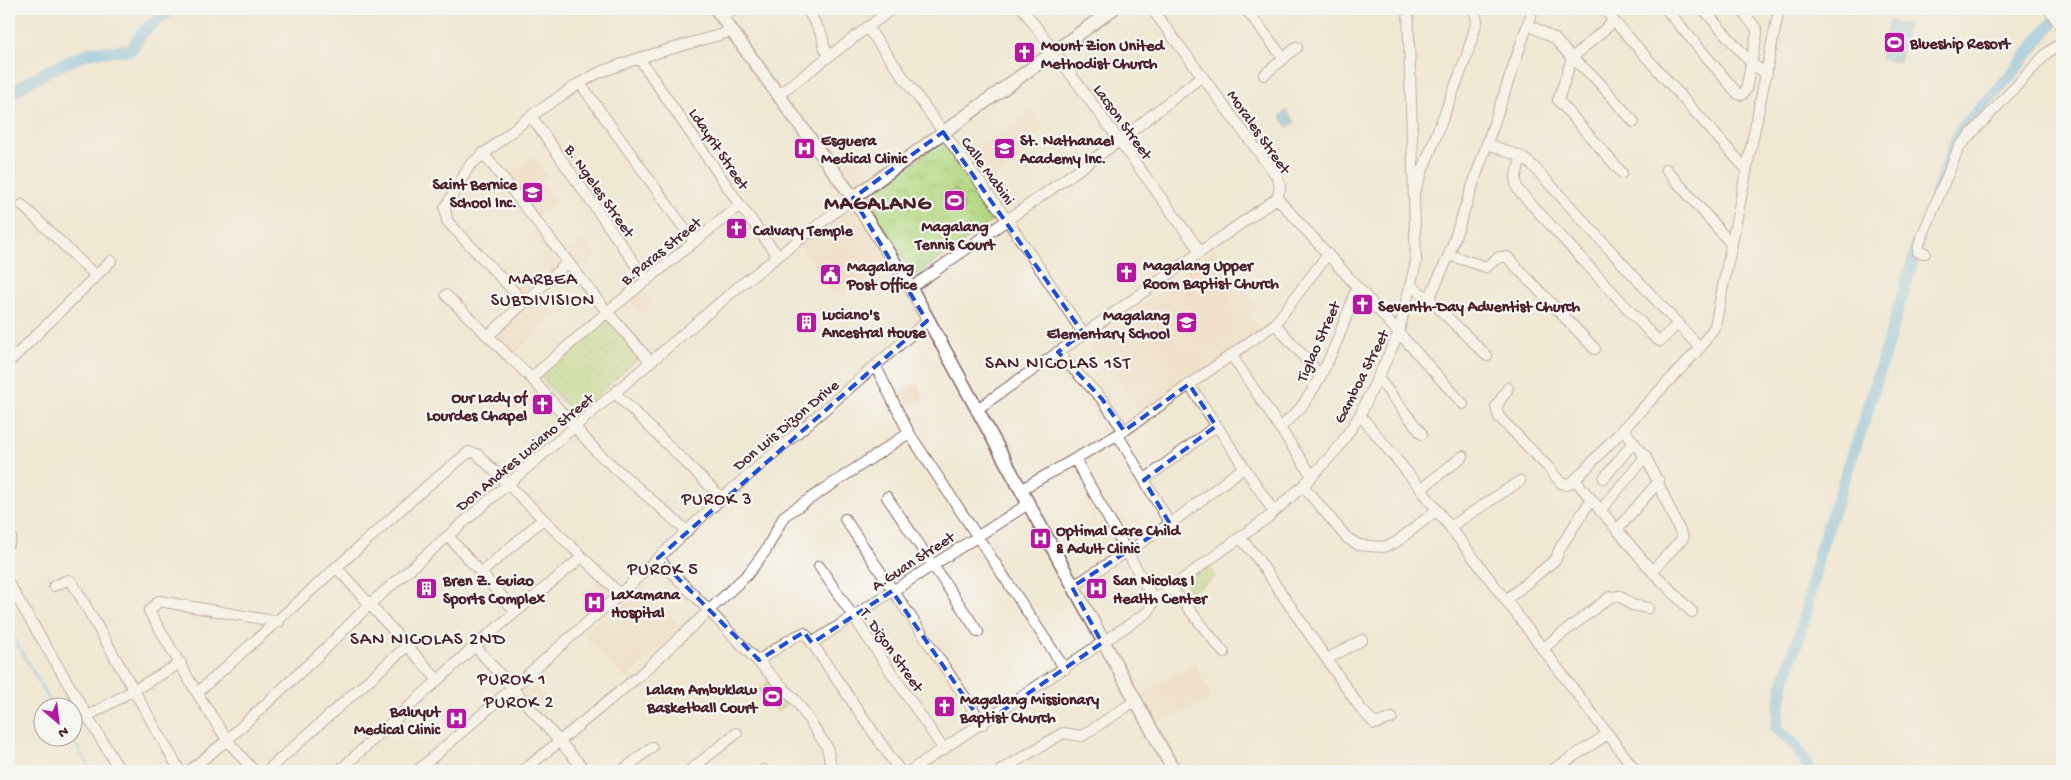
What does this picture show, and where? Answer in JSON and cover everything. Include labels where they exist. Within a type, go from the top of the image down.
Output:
[{"type":"main road","points":[[853,198],[1113,9]]},
{"type":"main road","points":[[724,11],[733,31],[853,198],[911,288],[927,321],[1174,771]]},
{"type":"street","points":[[807,9],[822,35],[829,56]]},
{"type":"street","points":[[779,94],[892,9]]},
{"type":"street","name":"Lacson Street","points":[[1022,9],[1200,251]]},
{"type":"street","name":"Morales Street","points":[[1152,9],[1278,178],[1280,188],[1277,198],[1357,286],[1398,335],[1464,404]]},
{"type":"street","points":[[1246,9],[1284,59]]},
{"type":"street","name":"Gamboa Street","points":[[910,771],[1148,612],[1154,600],[1241,539],[1303,486],[1338,448],[1360,415],[1398,335],[1416,262],[1408,9]]},
{"type":"street","points":[[1413,198],[1466,58],[1477,21],[1474,9]]},
{"type":"street","points":[[1429,299],[1449,255],[1533,9]]},
{"type":"street","points":[[1604,9],[1746,168]]},
{"type":"street","points":[[1666,9],[1738,94],[1742,95],[1746,90],[1757,33],[1752,23],[1740,9]]},
{"type":"street","points":[[1703,9],[1752,64],[1767,74]]},
{"type":"street","points":[[1508,388],[1496,407],[1499,417],[1565,486],[1575,480],[1700,348],[1715,326],[1779,9]]},
{"type":"street","points":[[2050,10],[2062,28]]},
{"type":"street","points":[[1614,20],[1572,58],[1558,100],[1622,173]]},
{"type":"street","points":[[1529,25],[1555,39],[1572,58],[1595,78],[1634,122]]},
{"type":"street","name":"Calle Mabini","points":[[867,27],[1008,221],[1083,334]]},
{"type":"street","points":[[524,302],[447,221],[445,208],[470,165],[531,116],[598,73],[639,58],[733,31]]},
{"type":"street","points":[[1925,253],[1918,252],[1919,244],[1959,147],[2047,53],[2057,46],[2062,47]]},
{"type":"street","points":[[1264,75],[1297,47]]},
{"type":"street","name":"Ldayrit Street","points":[[639,58],[740,205],[778,255]]},
{"type":"street","points":[[911,288],[1119,141],[1202,76]]},
{"type":"street","points":[[580,83],[694,242]]},
{"type":"street","name":"B. Ngeles Street","points":[[531,116],[647,281]]},
{"type":"street","points":[[1488,144],[1522,157],[1679,323],[1700,348]]},
{"type":"street","points":[[483,153],[607,312],[650,361]]},
{"type":"street","points":[[1522,157],[1515,179],[1518,190],[1655,338],[1664,339],[1679,323]]},
{"type":"street","points":[[1666,169],[1732,245]]},
{"type":"street","name":"Don Andres Luciano Street","points":[[189,771],[227,740],[324,650],[370,604],[650,361],[778,255],[853,198]]},
{"type":"street","points":[[976,410],[1277,198]]},
{"type":"street","points":[[22,205],[96,276]]},
{"type":"street","name":"B.Paras Street","points":[[531,378],[607,312],[740,205]]},
{"type":"street","points":[[1020,490],[1121,433],[1275,324],[1328,254]]},
{"type":"street","points":[[1449,255],[1486,267],[1499,257],[1507,257],[1595,349]]},
{"type":"street","points":[[9,362],[111,261]]},
{"type":"street","points":[[488,336],[568,262]]},
{"type":"street","name":"Tiglao Street","points":[[1280,428],[1304,404],[1321,376],[1341,333],[1357,286]]},
{"type":"street","points":[[1411,286],[1429,299],[1487,356]]},
{"type":"street","points":[[446,295],[531,378],[598,453],[687,531]]},
{"type":"street","name":"Don Luis Dizon Drive","points":[[417,771],[620,594],[722,498],[927,321]]},
{"type":"street","points":[[1275,324],[1321,376]]},
{"type":"street","points":[[1057,352],[1102,399],[1144,480],[1170,524]]},
{"type":"street","points":[[1232,356],[1312,476]]},
{"type":"street","points":[[876,367],[909,433],[1065,669]]},
{"type":"street","points":[[1378,378],[1422,434]]},
{"type":"street","points":[[1189,384],[1274,512]]},
{"type":"street","points":[[615,393],[722,498]]},
{"type":"street","points":[[1360,415],[1422,489],[1636,771]]},
{"type":"street","points":[[1144,480],[1216,426]]},
{"type":"street","points":[[1623,428],[1646,456],[1683,538],[1652,571]]},
{"type":"street","points":[[523,771],[559,739],[640,675],[708,612],[759,561],[784,516],[909,433]]},
{"type":"street","points":[[1604,478],[1633,442]]},
{"type":"street","points":[[197,693],[279,622],[336,567],[469,452],[477,454],[620,594]]},
{"type":"street","points":[[1422,489],[1463,456]]},
{"type":"street","points":[[1600,511],[1646,456]]},
{"type":"street","points":[[1075,459],[1154,600]]},
{"type":"street","points":[[1072,587],[1170,524],[1243,468]]},
{"type":"street","points":[[1575,480],[1652,571],[1692,612]]},
{"type":"street","points":[[1450,527],[1520,481]]},
{"type":"street","points":[[1617,530],[1659,482]]},
{"type":"street","points":[[1303,486],[1347,538],[1359,545],[1383,547],[1395,543],[1437,510]]},
{"type":"street","points":[[887,497],[978,632]]},
{"type":"street","points":[[1506,600],[1556,560],[1560,548],[1591,500]]},
{"type":"street","name":"A.Guan Street","points":[[812,643],[1028,504]]},
{"type":"street","points":[[482,572],[543,519]]},
{"type":"street","points":[[845,519],[983,724]]},
{"type":"street","points":[[448,536],[515,611]]},
{"type":"street","points":[[1241,539],[1255,555],[1360,708],[1374,724],[1392,718]]},
{"type":"street","points":[[340,771],[475,646],[582,557]]},
{"type":"street","points":[[658,558],[708,612],[759,660],[809,718],[827,747],[832,771]]},
{"type":"street","name":"T. Dizon Street","points":[[819,566],[944,750]]},
{"type":"street","points":[[336,567],[438,680]]},
{"type":"street","points":[[54,586],[68,580],[72,582],[180,771]]},
{"type":"street","points":[[9,584],[120,771]]},
{"type":"street","points":[[1172,588],[1224,653]]},
{"type":"street","points":[[1542,649],[1601,602],[1617,595],[1632,605],[1648,608]]},
{"type":"street","points":[[254,771],[227,740],[149,611],[156,602],[279,622]]},
{"type":"street","points":[[759,660],[800,634],[807,636],[900,771]]},
{"type":"street","points":[[1327,659],[1362,640]]},
{"type":"street","points":[[267,771],[407,646]]},
{"type":"street","points":[[475,646],[586,771]]},
{"type":"street","points":[[88,716],[135,691],[181,663]]},
{"type":"street","points":[[1000,771],[1058,735],[1063,733],[1082,736],[1135,701]]},
{"type":"street","points":[[689,771],[737,733]]},
{"type":"street","points":[[1551,771],[1608,734]]},
{"type":"street","points":[[622,771],[652,747]]},
{"type":"highlighted area","points":[[943,132],[1083,333],[1058,352],[1102,399],[1124,431],[1189,384],[1216,426],[1144,480],[1170,524],[1072,587],[1102,643],[983,724],[892,591],[812,643],[804,632],[759,660],[658,558],[927,321],[853,198]]},
{"type":"shaded area","name":"St. Nathanael Academy Inc.","points":[[1031,108],[1045,128],[1024,143],[1030,152],[988,183],[969,156]]},
{"type":"shaded area","points":[[853,143],[874,175],[852,189],[830,159]]},
{"type":"shaded area","name":"Saint Bernice School Inc.","points":[[534,157],[547,176],[541,181],[557,203],[537,217],[506,177]]},
{"type":"shaded area","points":[[850,206],[890,266],[838,300],[798,243]]},
{"type":"shaded area","points":[[534,228],[565,263],[523,300],[492,265]]},
{"type":"shaded area","points":[[584,238],[596,256],[576,271],[562,252]]},
{"type":"shaded area","name":"Magalang Elementary School","points":[[1216,249],[1258,308],[1249,315],[1261,332],[1141,412],[1099,355],[1095,357],[1088,345]]},
{"type":"shaded area","points":[[643,289],[655,303],[641,315],[629,300]]},
{"type":"shaded area","points":[[537,293],[558,314],[511,357],[492,338]]},
{"type":"shaded area","points":[[913,304],[923,319],[890,347],[883,338],[887,336],[881,327]]},
{"type":"shaded area","points":[[916,382],[924,397],[902,408],[894,393]]},
{"type":"shaded area","name":"Laxamana Hospital","points":[[601,578],[614,591],[595,610],[579,594],[588,586],[591,588]]},
{"type":"shaded area","points":[[640,584],[681,628],[625,680],[583,634]]},
{"type":"shaded area","points":[[1195,665],[1212,697],[1156,726],[1139,694]]},
{"type":"shaded area","points":[[531,680],[553,706],[542,716],[519,690]]},
{"type":"green space","points":[[942,141],[998,217],[914,277],[866,198]]},
{"type":"green space","name":"Magalang Tennis Court","points":[[956,189],[965,209],[954,214],[945,194]]},
{"type":"green space","points":[[607,316],[642,355],[575,415],[539,375]]},
{"type":"green space","points":[[1209,567],[1215,577],[1191,592],[1184,581]]},
{"type":"green space","name":"Lalam Ambuklaw Basketball Court","points":[[769,682],[788,702],[778,712],[758,691]]},
{"type":"water","name":"Blueship Resort","points":[[1889,21],[1907,25],[1899,62],[1881,59]]},
{"type":"water","points":[[1287,111],[1295,122],[1288,127],[1280,116]]},
{"type":"waterway","points":[[9,94],[46,72],[91,52],[131,50],[142,32],[172,9]]},
{"type":"waterway","points":[[1935,195],[1960,130],[2011,75],[2062,10]]},
{"type":"waterway","points":[[1810,771],[1796,746],[1776,728],[1783,685],[1805,618],[1819,553],[1866,416],[1919,240]]},
{"type":"waterway","points":[[9,630],[48,698]]},
{"type":"waterway","points":[[78,748],[92,771]]},
{"type":"place","name":"Blueship Resort","points":[[1894,42]]},
{"type":"place","name":"Mount Zion United Methodist Church","points":[[1025,53]]},
{"type":"place","name":"Esguera Medical Clinic","points":[[805,148]]},
{"type":"place","name":"St. Nathanael Academy Inc.","points":[[1004,148]]},
{"type":"place","name":"Saint Bernice School Inc.","points":[[533,192]]},
{"type":"place","name":"Magalang Tennis Court","points":[[955,201]]},
{"type":"place","name":"Calvary Temple","points":[[737,229]]},
{"type":"place","name":"Magalang Upper Room Baptist Church","points":[[1127,273]]},
{"type":"place","name":"Magalang Post Office","points":[[831,274]]},
{"type":"place","name":"Seventh-Day Adventist Church","points":[[1362,305]]},
{"type":"place","name":"Luciano's Ancestral House","points":[[806,322]]},
{"type":"place","name":"Magalang Elementary School","points":[[1186,323]]},
{"type":"place","name":"Our Lady of Lourdes Chapel","points":[[543,405]]},
{"type":"place","name":"Optimal Care Child & Adult Clinic","points":[[1040,538]]},
{"type":"place","name":"Bren Z. Guiao Sports Complex","points":[[427,588]]},
{"type":"place","name":"San Nicolas I Health Center","points":[[1097,588]]},
{"type":"place","name":"Laxamana Hospital","points":[[595,602]]},
{"type":"place","name":"Lalam Ambuklaw Basketball Court","points":[[773,697]]},
{"type":"place","name":"Magalang Missionary Baptist Church","points":[[944,707]]},
{"type":"place","name":"Baluyut Medical Clinic","points":[[456,719]]},
{"type":"district","name":"MAGALANG","points":[[878,202]]},
{"type":"district","name":"MARBEA SUBDIVISION","points":[[543,288]]},
{"type":"district","name":"SAN NICOLAS 1ST","points":[[1058,361]]},
{"type":"district","name":"PUROK 3","points":[[717,498]]},
{"type":"district","name":"PUROK 5","points":[[663,568]]},
{"type":"district","name":"SAN NICOLAS 2ND","points":[[428,637]]},
{"type":"district","name":"PUROK 1","points":[[512,678]]},
{"type":"district","name":"PUROK 2","points":[[519,701]]}]
